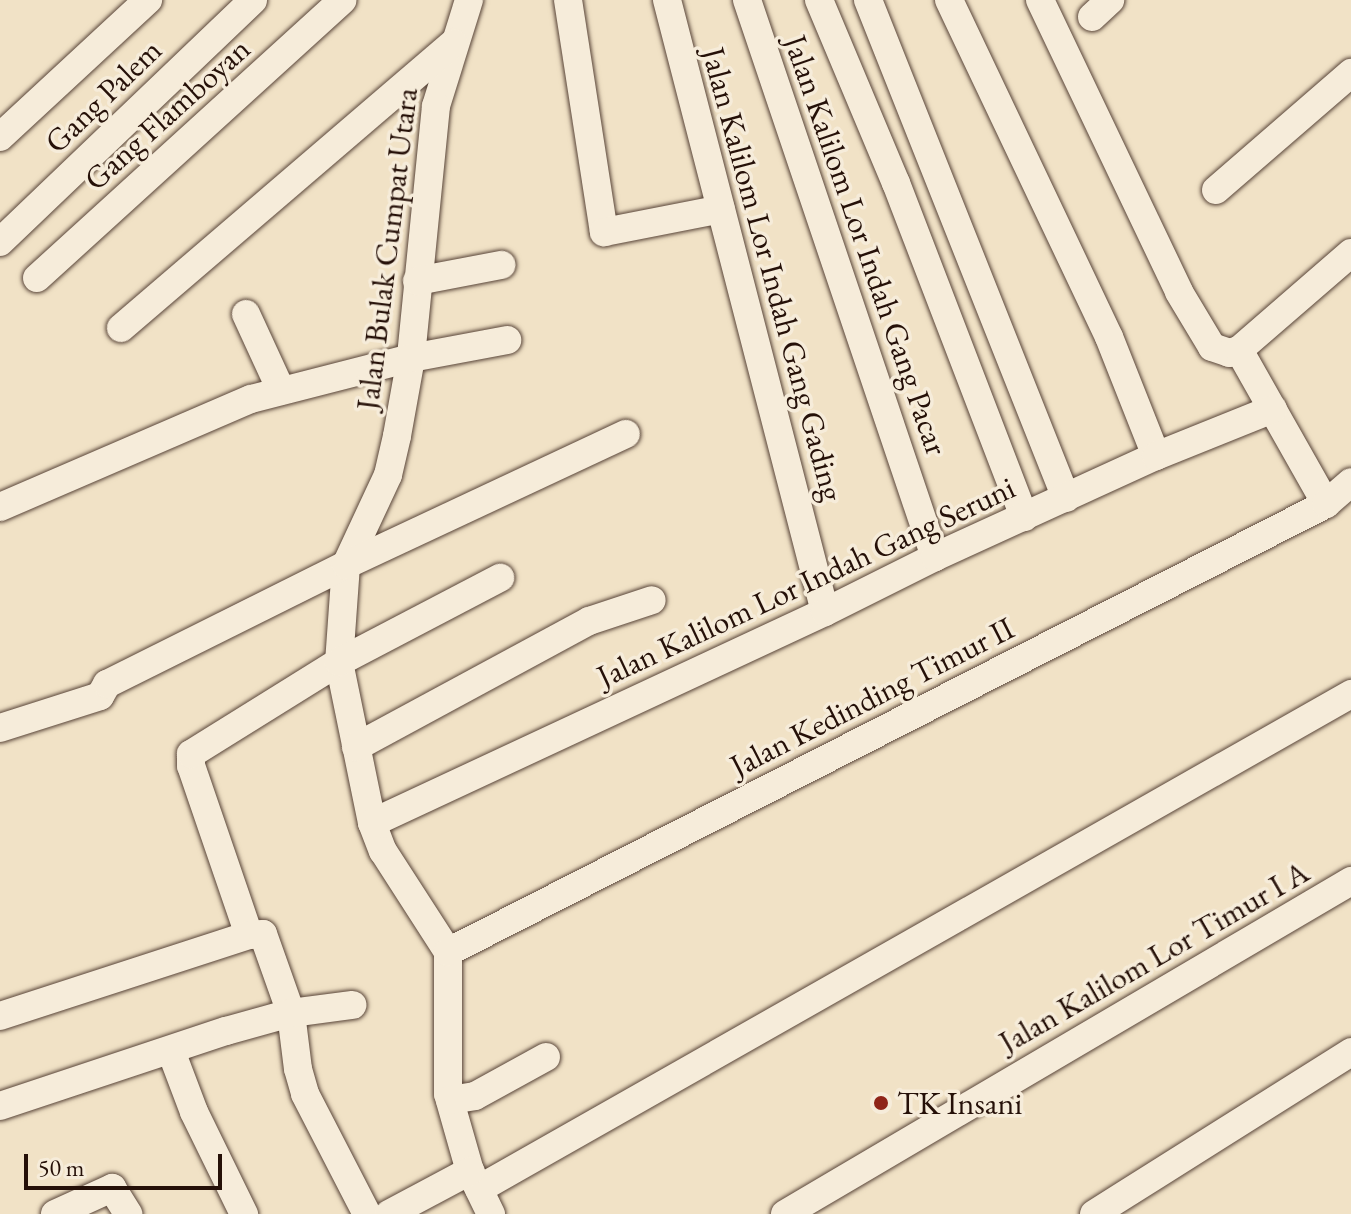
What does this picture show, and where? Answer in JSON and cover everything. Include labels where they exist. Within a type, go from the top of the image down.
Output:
[{"type":"street","points":[[0,137],[148,0]]},
{"type":"street","name":"Gang Palem","points":[[0,242],[253,0]]},
{"type":"street","name":"Gang Flamboyan","points":[[37,278],[342,0]]},
{"type":"street","name":"Jalan Bulak Cumpat Utara","points":[[346,565],[388,475],[411,358],[436,106],[453,43],[469,0]]},
{"type":"street","points":[[568,0],[604,232],[721,209]]},
{"type":"street","name":"Jalan Kalilom Lor Indah Gang Gading","points":[[667,0],[825,612]]},
{"type":"street","name":"Jalan Kalilom Lor Indah Gang Pacar","points":[[747,0],[935,557]]},
{"type":"street","points":[[819,0],[901,196],[1024,517]]},
{"type":"street","points":[[868,0],[1066,498]]},
{"type":"street","points":[[949,0],[1109,337],[1156,456]]},
{"type":"street","points":[[1040,0],[1179,292],[1212,347],[1229,353],[1239,350],[1351,253]]},
{"type":"street","points":[[121,328],[453,43]]},
{"type":"street","points":[[1216,190],[1351,73]]},
{"type":"street","points":[[417,281],[501,265]]},
{"type":"street","points":[[246,314],[281,390]]},
{"type":"street","points":[[0,507],[251,399],[411,358],[507,340]]},
{"type":"street","points":[[1239,350],[1326,504]]},
{"type":"street","name":"Jalan Kalilom Lor Indah Gang Seruni","points":[[372,823],[825,612],[935,557],[1156,456],[1273,409]]},
{"type":"street","points":[[0,728],[104,690],[346,565],[626,434]]},
{"type":"street","name":"Jalan Kedinding Timur II","points":[[448,952],[1326,504],[1351,482]]},
{"type":"street","points":[[346,565],[339,662],[372,823],[383,851],[448,952],[450,1100],[480,1191]]},
{"type":"street","points":[[249,935],[191,766],[191,754],[339,662],[500,578]]},
{"type":"street","points":[[356,747],[589,621],[652,600]]},
{"type":"street","points":[[389,1214],[480,1191],[1351,694]]},
{"type":"street","name":"Jalan Kalilom Lor Timur I A","points":[[785,1214],[1351,881]]},
{"type":"street","points":[[0,1016],[249,935],[263,934],[291,1013],[298,1069],[305,1094],[367,1214]]},
{"type":"street","points":[[0,1106],[291,1013],[352,1005]]},
{"type":"street","points":[[171,1051],[194,1112],[244,1214]]},
{"type":"street","points":[[1094,1214],[1351,1052]]},
{"type":"street","points":[[450,1100],[475,1096],[546,1057]]},
{"type":"street","points":[[55,1214],[112,1188],[128,1214]]},
{"type":"place","name":"TK Insani","points":[[881,1103]]}]
